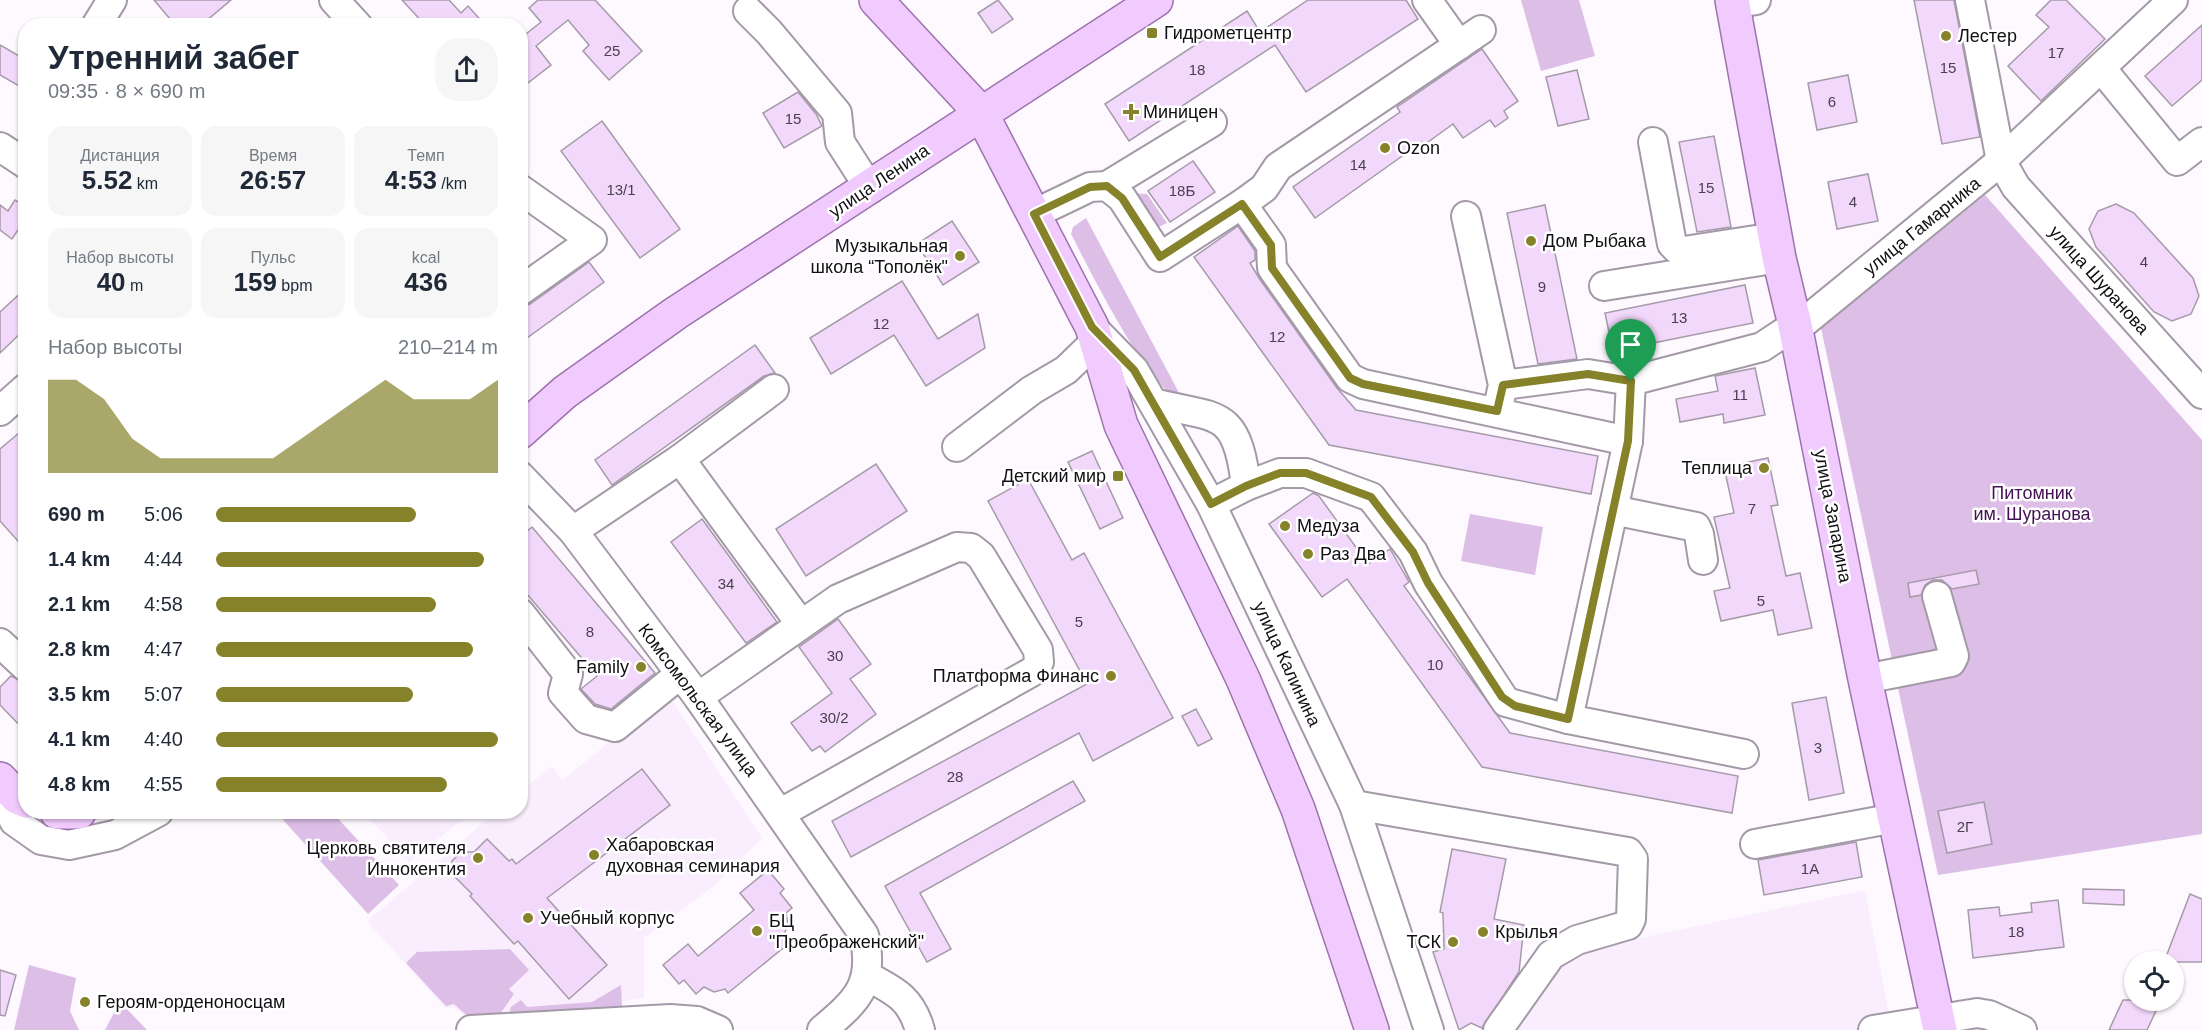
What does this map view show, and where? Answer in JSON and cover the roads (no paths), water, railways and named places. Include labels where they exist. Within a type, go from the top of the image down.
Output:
[{"type":"main road","name":"улица Калинина","points":[[876,0],[981,113],[1094,334],[1121,425],[1243,679],[1298,809],[1372,1030]]},
{"type":"main road","name":"улица Ленина","points":[[528,425],[565,392],[676,313],[870,189],[981,113],[1156,0]]},
{"type":"main road","name":"улица Запарина","points":[[1740,1],[1777,248],[1795,325],[1865,679],[1939,1024]]},
{"type":"main road","points":[[0,779],[18,797]]},
{"type":"street","points":[[101,18],[112,0]]},
{"type":"street","points":[[334,0],[351,18]]},
{"type":"street","points":[[1107,186],[1122,198],[1160,257],[1264,188],[1278,167],[1470,38],[1427,0]]},
{"type":"street","points":[[1970,0],[2001,162]]},
{"type":"street","name":"улица Гамарника","points":[[1631,381],[1762,347],[1795,325],[1802,324],[2001,162],[2173,0]]},
{"type":"street","points":[[748,10],[837,113],[840,142],[870,189]]},
{"type":"street","points":[[2101,68],[2177,161],[2199,149]]},
{"type":"street","points":[[1034,214],[1090,187],[1107,186],[1212,122]]},
{"type":"street","points":[[1653,142],[1672,244],[1677,249],[1684,251],[1777,248]]},
{"type":"street","name":"улица Шуранова","points":[[2001,162],[2016,187],[2202,394]]},
{"type":"street","points":[[528,195],[592,240],[528,285]]},
{"type":"street","points":[[1242,204],[1271,245],[1272,268],[1350,378],[1363,384],[1500,398],[1628,441]]},
{"type":"street","points":[[1466,216],[1500,398]]},
{"type":"street","points":[[1604,286],[1777,248]]},
{"type":"street","points":[[957,447],[1032,390],[1072,366],[1094,334]]},
{"type":"street","name":"улица Калинина","points":[[1094,334],[1134,370],[1211,504],[1354,805],[1429,1030]]},
{"type":"street","points":[[1500,398],[1588,374],[1631,381],[1628,441],[1568,719]]},
{"type":"street","points":[[573,531],[680,459],[774,390]]},
{"type":"street","points":[[0,411],[18,395]]},
{"type":"street","points":[[1154,403],[1187,411],[1203,412],[1221,419],[1240,450],[1246,486]]},
{"type":"street","points":[[680,459],[800,623]]},
{"type":"street","points":[[1211,504],[1246,486],[1280,473],[1306,473],[1371,497],[1413,552],[1428,583],[1502,697],[1515,706],[1568,719],[1744,754]]},
{"type":"street","name":"Комсомольская улица","points":[[528,484],[573,531],[679,675],[698,697],[781,813],[864,935],[868,957],[867,976]]},
{"type":"street","points":[[1613,510],[1696,527],[1703,561]]},
{"type":"street","points":[[698,697],[800,623],[838,599],[957,547],[971,548],[981,556],[1038,650],[1039,662],[1035,670],[781,813]]},
{"type":"street","points":[[1865,679],[1951,662],[1954,656],[1937,597]]},
{"type":"street","points":[[528,623],[568,674],[563,693],[586,719],[615,727],[679,675]]},
{"type":"street","points":[[0,643],[18,660]]},
{"type":"street","points":[[0,786],[14,821],[42,840],[69,844],[115,835],[145,819]]},
{"type":"street","points":[[1354,805],[1628,852],[1633,859],[1631,919],[1628,925],[1577,940],[1551,955],[1498,1030]]},
{"type":"street","points":[[1755,844],[1895,818]]},
{"type":"street","points":[[822,1030],[851,1005],[867,976],[900,994],[915,1011],[920,1030]]},
{"type":"street","points":[[1873,1030],[1939,1024],[1960,1015],[1989,1015],[2022,1030]]},
{"type":"street","points":[[471,1030],[670,1019],[697,1021],[718,1030]]},
{"type":"place","name":"Гидрометцентр","points":[[1152,33]]},
{"type":"place","name":"Лестер","points":[[1946,36]]},
{"type":"place","name":"Миницен","points":[[1131,112]]},
{"type":"place","name":"Ozon","points":[[1385,148]]},
{"type":"place","name":"Дом Рыбака","points":[[1531,241]]},
{"type":"place","name":"Музыкальная школа “Тополёк\"","points":[[960,256]]},
{"type":"place","name":"Теплица","points":[[1764,468]]},
{"type":"place","name":"Детский мир","points":[[1118,476]]},
{"type":"place","name":"Медуза","points":[[1285,526]]},
{"type":"place","name":"Раз Два","points":[[1308,554]]},
{"type":"place","name":"Family","points":[[641,667]]},
{"type":"place","name":"Платформа Финанс","points":[[1111,676]]},
{"type":"place","name":"Хабаровская духовная семинария","points":[[594,855]]},
{"type":"place","name":"Церковь святителя Иннокентия","points":[[478,858]]},
{"type":"place","name":"Учебный корпус","points":[[528,918]]},
{"type":"place","name":"БЦ \"Преображенский\"","points":[[757,931]]},
{"type":"place","name":"Крылья","points":[[1483,932]]},
{"type":"place","name":"ТСК","points":[[1453,942]]},
{"type":"place","name":"Героям-орденоносцам","points":[[85,1002]]},
{"type":"park label","name":"Питомник им. Шуранова","points":[[2032,503]]}]
